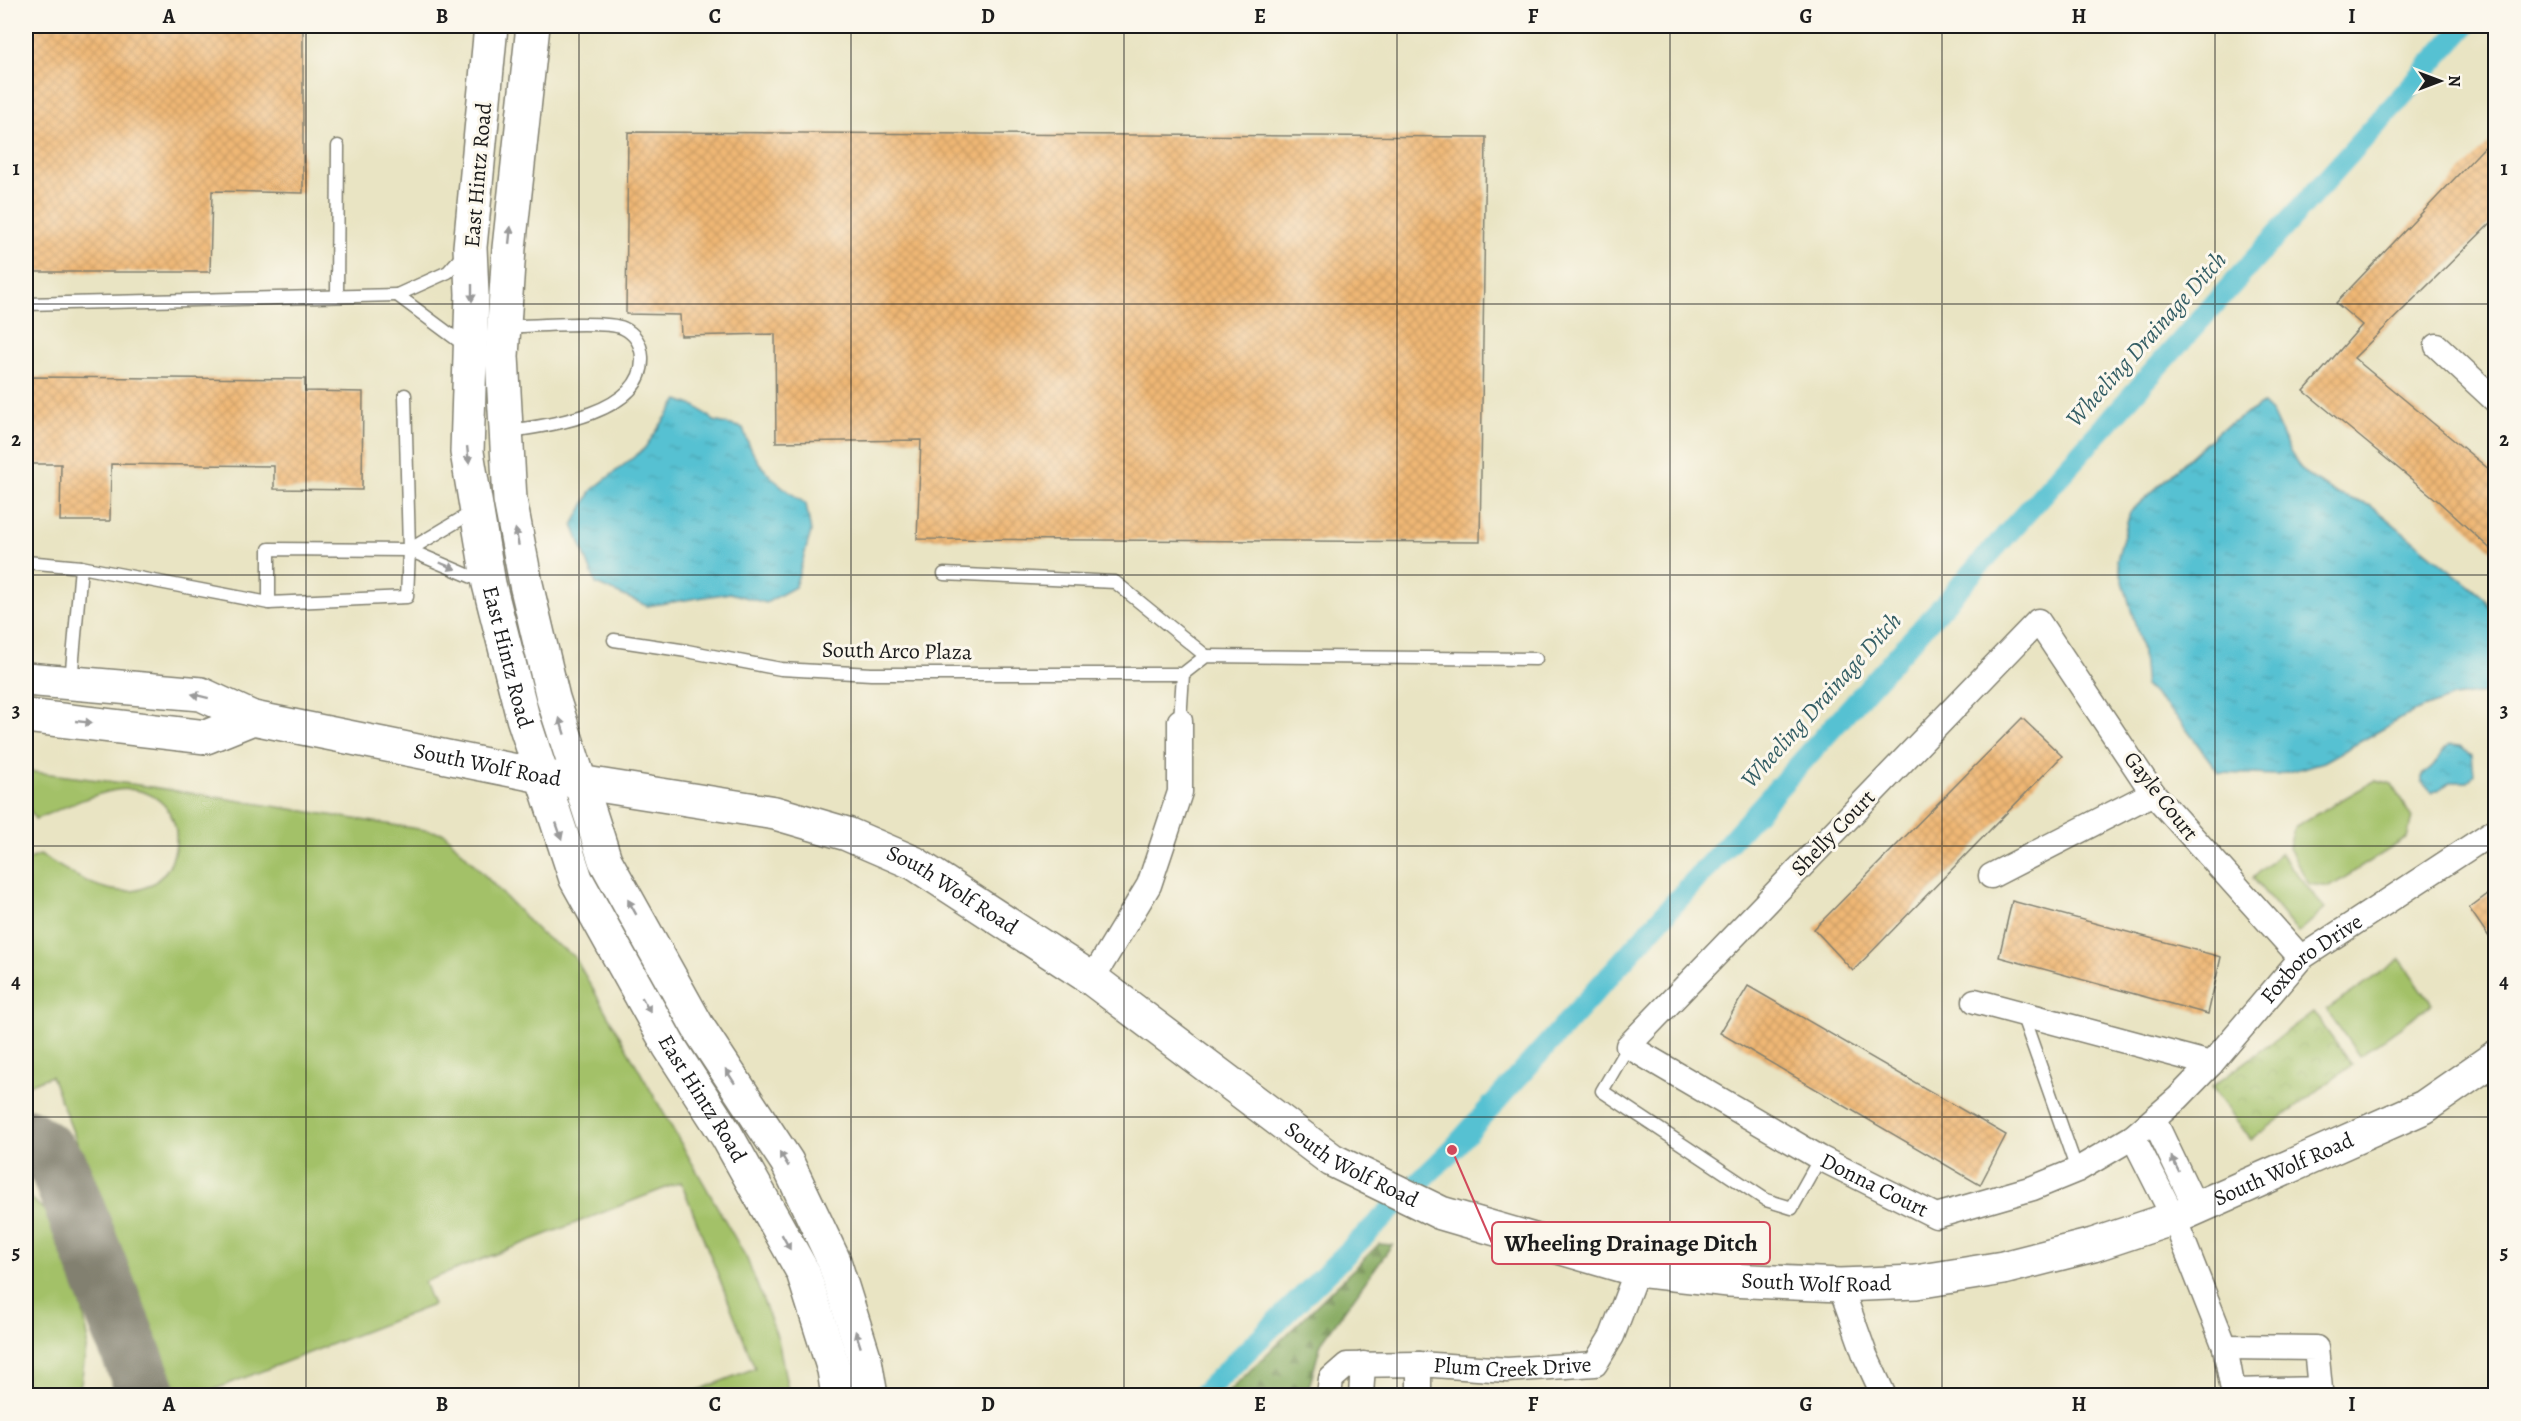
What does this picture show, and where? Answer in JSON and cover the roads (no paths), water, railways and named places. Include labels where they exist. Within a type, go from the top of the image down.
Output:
[{"type":"main road","name":"East Hintz Road","points":[[491,26],[470,247],[467,452],[489,584],[523,718],[576,879],[669,1046],[727,1136],[803,1272],[834,1370],[838,1395]]},
{"type":"main road","name":"East Hintz Road","points":[[533,26],[502,356],[510,500],[526,584],[553,698],[605,860],[698,1027],[787,1162],[834,1261],[865,1360],[871,1395]]},
{"type":"main road","name":"South Wolf Road","points":[[26,679],[201,694],[253,718],[541,776],[775,813],[847,834],[914,863],[1092,979],[1332,1160],[1441,1213],[1637,1270],[1730,1280],[1840,1285],[1916,1282],[2003,1268],[2093,1245],[2185,1213],[2424,1107],[2496,1057]]},
{"type":"main road","points":[[26,716],[206,737],[253,718]]},
{"type":"street","points":[[2437,346],[2496,401]]},
{"type":"street","name":"Gayle Court","points":[[2038,621],[2153,793],[2301,958]]},
{"type":"street","name":"Shelly Court","points":[[1628,1046],[2038,621]]},
{"type":"street","points":[[1092,979],[1149,885],[1180,792],[1180,721]]},
{"type":"street","points":[[1991,876],[2153,793]]},
{"type":"street","name":"Foxboro Drive","points":[[2133,1137],[2154,1120],[2211,1064],[2301,958],[2496,830]]},
{"type":"street","points":[[1975,1001],[2211,1064]]},
{"type":"street","name":"Donna Court","points":[[1628,1046],[1820,1158],[1936,1216],[2033,1188],[2077,1170],[2133,1137]]},
{"type":"street","points":[[2154,1120],[2185,1213],[2225,1347],[2234,1393],[2320,1389],[2316,1348],[2225,1347]]},
{"type":"street","points":[[2133,1137],[2185,1213]]},
{"type":"street","name":"Plum Creek Drive","points":[[1355,1364],[1419,1364],[1507,1370],[1595,1364],[1612,1336],[1637,1270]]},
{"type":"street","points":[[1840,1285],[1865,1355],[1884,1395]]},
{"type":"street","points":[[1329,1395],[1330,1379],[1355,1364],[1361,1395]]},
{"type":"street","points":[[1419,1364],[1419,1395]]},
{"type":"lane","points":[[337,296],[338,146]]},
{"type":"lane","points":[[26,304],[398,295],[448,272],[470,247]]},
{"type":"lane","points":[[398,295],[470,350]]},
{"type":"lane","points":[[503,327],[612,325],[632,333],[640,344],[642,359],[640,372],[632,386],[602,408],[568,421],[506,431]]},
{"type":"lane","points":[[26,562],[81,567],[269,603],[407,597],[409,550],[405,395]]},
{"type":"lane","points":[[409,550],[477,510]]},
{"type":"lane","points":[[269,603],[269,549],[409,550],[489,584]]},
{"type":"lane","points":[[71,682],[81,567]]},
{"type":"lane","points":[[944,574],[1115,582],[1206,656]]},
{"type":"lane","name":"South Arco Plaza","points":[[614,640],[781,669],[871,674],[1183,674]]},
{"type":"lane","points":[[1180,721],[1183,674],[1206,656],[1536,658]]},
{"type":"lane","points":[[2022,1014],[2077,1170]]},
{"type":"lane","points":[[1628,1046],[1602,1091],[1766,1200],[1792,1208],[1820,1158]]},
{"type":"water","points":[[678,400],[697,407],[714,421],[743,428],[759,463],[784,488],[806,504],[811,532],[795,587],[766,603],[730,593],[647,606],[596,584],[573,525],[592,490],[644,449]]},
{"type":"water","points":[[2263,404],[2272,413],[2290,452],[2303,472],[2337,494],[2371,506],[2483,597],[2495,614],[2495,692],[2453,697],[2413,712],[2324,762],[2278,775],[2219,773],[2178,718],[2145,686],[2141,645],[2117,560],[2130,512],[2221,429]]},
{"type":"water","points":[[2450,745],[2460,746],[2472,755],[2474,774],[2468,782],[2451,782],[2432,793],[2422,782],[2422,775],[2432,767]]},
{"type":"waterway","name":"Wheeling Drainage Ditch","points":[[1201,1396],[1452,1150],[2465,26]]},
{"type":"place","name":"Wheeling Drainage Ditch","points":[[1452,1150]]}]
